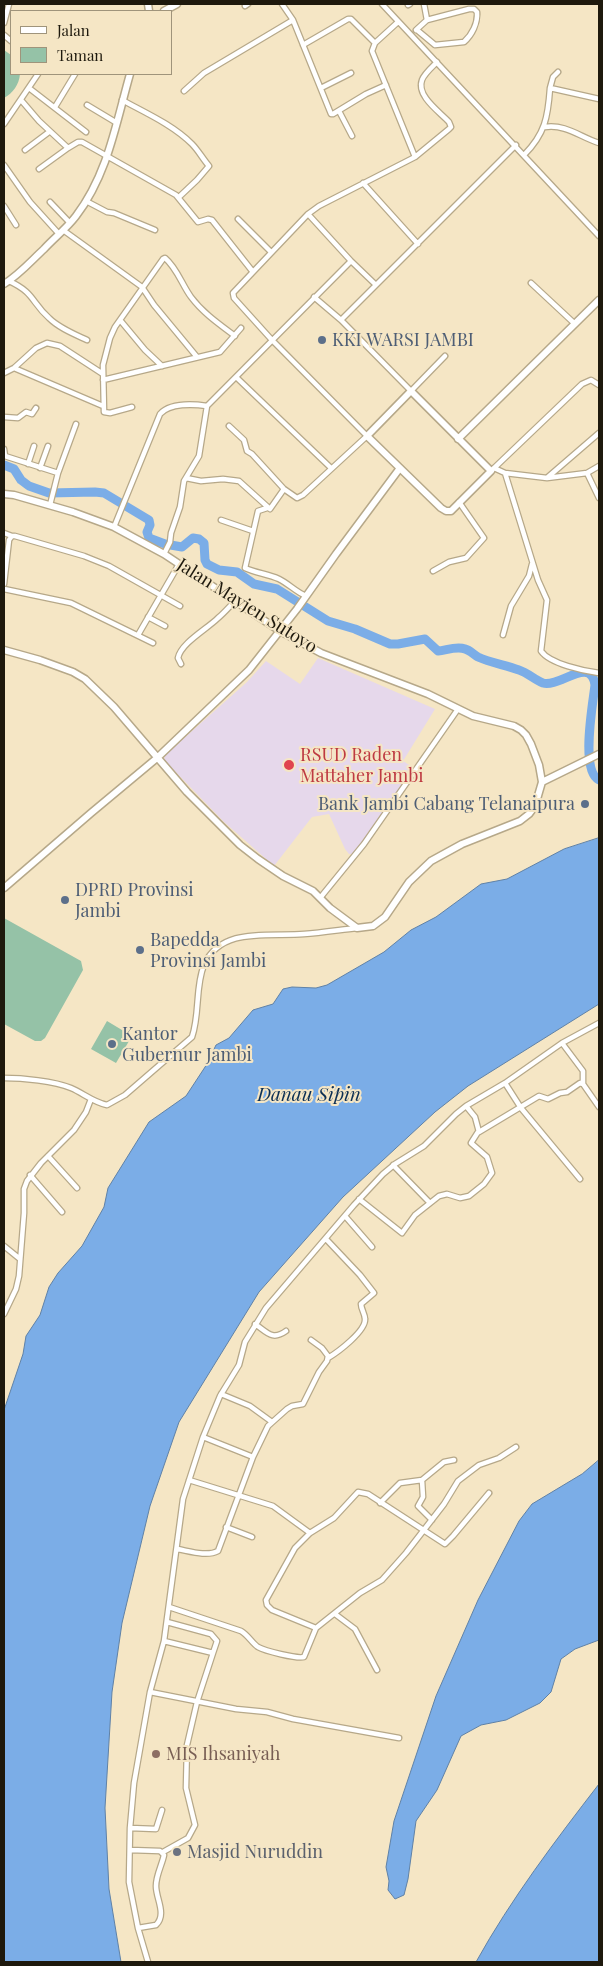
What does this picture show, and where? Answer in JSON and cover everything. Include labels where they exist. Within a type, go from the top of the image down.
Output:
[{"type":"street","points":[[4,23],[9,4]]},
{"type":"street","points":[[166,10],[177,4]]},
{"type":"street","points":[[282,4],[293,20],[331,113],[339,111],[366,94],[386,85]]},
{"type":"street","points":[[382,4],[599,236]]},
{"type":"street","points":[[424,4],[426,20]]},
{"type":"street","points":[[412,34],[426,20],[469,9],[474,9],[477,12],[472,34],[464,42],[435,45],[417,30]]},
{"type":"street","points":[[303,45],[348,19],[351,19],[375,43]]},
{"type":"street","points":[[184,91],[204,73],[293,20]]},
{"type":"street","points":[[398,22],[375,43],[373,54],[415,157]]},
{"type":"street","points":[[437,62],[424,77],[421,86],[423,94],[449,122],[450,127],[415,157],[381,173],[308,214],[235,290],[233,296],[271,339],[367,436],[446,511],[451,511],[492,469],[582,384],[592,380],[599,385]]},
{"type":"street","points":[[524,155],[534,145],[545,127],[550,88],[553,77],[558,72]]},
{"type":"street","points":[[321,88],[351,74]]},
{"type":"street","points":[[4,124],[36,75]]},
{"type":"street","points":[[55,107],[75,75]]},
{"type":"street","points":[[6,283],[21,272],[70,223],[86,201],[107,157],[118,123],[122,100],[130,75]]},
{"type":"street","points":[[29,88],[86,132]]},
{"type":"street","points":[[550,88],[599,99]]},
{"type":"street","points":[[21,100],[49,132],[68,148]]},
{"type":"street","points":[[122,100],[162,122],[182,136],[193,145],[209,166],[179,196]]},
{"type":"street","points":[[87,105],[118,123]]},
{"type":"street","points":[[339,111],[352,136]]},
{"type":"street","points":[[545,127],[559,126],[581,137],[599,143]]},
{"type":"street","points":[[25,150],[49,132]]},
{"type":"street","points":[[39,169],[68,148],[82,142],[179,196],[196,221],[200,222],[210,219],[253,272]]},
{"type":"street","points":[[341,320],[516,146]]},
{"type":"street","points":[[4,164],[30,202],[61,232],[142,287],[154,305],[197,356]]},
{"type":"street","points":[[363,183],[418,244]]},
{"type":"street","points":[[86,201],[107,212],[156,230]]},
{"type":"street","points":[[50,202],[70,223]]},
{"type":"street","points":[[4,206],[16,225]]},
{"type":"street","points":[[308,214],[350,261],[376,285]]},
{"type":"street","points":[[238,218],[271,252]]},
{"type":"street","points":[[132,407],[110,414],[104,412],[103,374],[106,350],[115,327],[159,261],[165,258],[190,296],[209,317],[235,336]]},
{"type":"street","points":[[164,554],[169,544],[180,507],[184,481],[199,456],[207,406],[350,261]]},
{"type":"street","points":[[6,283],[27,291],[49,318],[61,327],[87,340]]},
{"type":"street","points":[[531,283],[575,324]]},
{"type":"street","points":[[314,296],[341,320],[458,439],[492,469],[505,474],[547,478],[587,472],[599,466]]},
{"type":"street","points":[[458,439],[599,300]]},
{"type":"street","points":[[120,320],[145,350],[162,366]]},
{"type":"street","points":[[103,380],[220,352],[241,328]]},
{"type":"street","points":[[4,373],[14,368],[42,345],[53,344],[103,374]]},
{"type":"street","points":[[229,426],[244,440],[247,451],[284,489],[295,498],[300,498],[367,436],[444,356]]},
{"type":"street","points":[[14,368],[103,406]]},
{"type":"street","points":[[236,377],[331,468]]},
{"type":"street","points":[[114,527],[163,410],[194,404],[207,406]]},
{"type":"street","points":[[4,417],[18,418],[26,412],[32,414],[36,408]]},
{"type":"street","points":[[51,502],[58,473],[76,424]]},
{"type":"street","points":[[547,478],[599,434]]},
{"type":"street","points":[[28,464],[34,446]]},
{"type":"street","points":[[40,468],[48,446]]},
{"type":"street","points":[[4,449],[5,456],[8,458],[58,473]]},
{"type":"street","points":[[4,888],[157,758],[249,670],[297,609],[400,468]]},
{"type":"street","points":[[587,472],[599,498]]},
{"type":"street","points":[[505,474],[532,563],[548,605],[541,651],[545,656],[554,661],[599,673]]},
{"type":"street","points":[[186,478],[201,481],[223,479],[239,481],[267,508]]},
{"type":"street","points":[[284,489],[271,508],[258,511],[245,568],[277,578],[305,598]]},
{"type":"street","name":"Jalan Mayjen Sutoyo","points":[[4,494],[51,502],[114,527],[164,554],[280,631],[321,653],[428,694],[482,719],[521,730],[531,744],[539,765],[542,782]]},
{"type":"street","points":[[433,571],[449,562],[466,558],[484,538],[459,502]]},
{"type":"street","points":[[221,520],[253,532]]},
{"type":"street","points":[[4,533],[96,560],[180,606]]},
{"type":"street","points":[[4,584],[9,540],[12,536]]},
{"type":"street","points":[[503,635],[511,606],[529,576],[532,563]]},
{"type":"street","points":[[138,636],[160,594],[179,564]]},
{"type":"street","points":[[4,589],[70,603],[89,610],[153,643]]},
{"type":"street","points":[[181,664],[178,658],[180,653],[199,633],[219,618],[235,600]]},
{"type":"street","points":[[148,617],[165,626]]},
{"type":"street","points":[[4,650],[40,660],[73,672],[85,679],[114,707],[187,792],[240,845],[268,866],[313,891],[330,908],[357,928]]},
{"type":"street","points":[[320,898],[364,844],[458,709]]},
{"type":"street","points":[[4,1078],[25,1079],[71,1088],[91,1099],[107,1104],[125,1095],[192,1037],[196,1027],[200,977],[204,966],[209,955],[228,941],[265,934],[304,934],[373,926],[385,917],[409,882],[431,861],[462,844],[520,820],[529,814],[535,806],[542,782],[599,754]]},
{"type":"street","points":[[148,1962],[138,1928],[129,1882],[130,1828],[134,1783],[150,1692],[164,1641],[183,1499],[203,1437],[222,1394],[239,1365],[245,1342],[255,1324],[282,1288],[359,1199],[393,1165],[424,1146],[466,1106],[505,1083],[562,1044],[599,1023]]},
{"type":"street","points":[[562,1044],[583,1071],[583,1084],[599,1107]]},
{"type":"street","points":[[505,1083],[521,1108],[580,1179]]},
{"type":"street","points":[[359,1199],[402,1233],[415,1215],[443,1194],[460,1198],[469,1196],[491,1175],[492,1170],[487,1157],[471,1143],[471,1140],[478,1132],[482,1132],[539,1096],[548,1099],[567,1092],[580,1083],[583,1084]]},
{"type":"street","points":[[4,1310],[18,1284],[24,1213],[24,1189],[30,1175],[74,1130],[86,1112],[91,1099]]},
{"type":"street","points":[[466,1106],[474,1117],[478,1132]]},
{"type":"street","points":[[48,1156],[77,1188]]},
{"type":"street","points":[[393,1165],[430,1203]]},
{"type":"street","points":[[30,1175],[62,1212]]},
{"type":"street","points":[[345,1216],[372,1247]]},
{"type":"street","points":[[177,1549],[215,1553],[219,1548],[253,1457],[261,1439],[272,1422],[292,1406],[303,1404],[328,1358],[344,1348],[364,1326],[365,1319],[361,1304],[374,1294],[360,1275],[326,1239]]},
{"type":"street","points":[[4,1247],[20,1259]]},
{"type":"street","points":[[255,1324],[274,1336],[279,1336],[286,1331]]},
{"type":"street","points":[[311,1340],[322,1348],[328,1358]]},
{"type":"street","points":[[222,1394],[250,1406],[272,1422]]},
{"type":"street","points":[[203,1437],[253,1457]]},
{"type":"street","points":[[169,1607],[241,1631],[249,1636],[259,1647],[299,1658],[306,1656],[316,1628],[360,1592],[382,1580],[424,1531],[449,1498],[461,1477],[479,1465],[499,1458],[516,1447]]},
{"type":"street","points":[[380,1503],[400,1482],[422,1480],[444,1462],[454,1460]]},
{"type":"street","points":[[189,1480],[273,1506],[310,1533]]},
{"type":"street","points":[[422,1480],[423,1497],[418,1506],[432,1520]]},
{"type":"street","points":[[316,1628],[272,1610],[266,1603],[289,1556],[310,1533],[334,1518],[358,1492],[368,1494],[436,1540],[446,1544],[488,1493]]},
{"type":"street","points":[[226,1527],[252,1537]]},
{"type":"street","points":[[335,1614],[355,1629],[378,1670]]},
{"type":"street","points":[[130,1850],[163,1852],[188,1838],[195,1825],[186,1788],[187,1745],[197,1702],[217,1641],[211,1634],[167,1622]]},
{"type":"street","points":[[164,1641],[213,1653]]},
{"type":"street","points":[[150,1692],[236,1709],[267,1712],[293,1720],[399,1738]]},
{"type":"street","points":[[130,1828],[156,1829],[162,1810]]},
{"type":"street","points":[[138,1928],[156,1925],[160,1919],[161,1909],[156,1886],[163,1860],[163,1852]]},
{"type":"shaded area","name":"RSUD Raden Mattaher Jambi","points":[[318,658],[435,709],[403,761],[414,768],[354,854],[349,854],[345,849],[329,814],[312,817],[274,866],[224,822],[164,760],[165,755],[247,682],[266,661],[300,684]]},
{"type":"green space","points":[[4,50],[10,54],[10,75],[20,75],[15,88],[4,98]]},
{"type":"green space","points":[[4,918],[81,961],[83,970],[45,1038],[41,1041],[35,1041],[4,1024]]},
{"type":"green space","points":[[107,1021],[132,1036],[116,1063],[91,1049]]},
{"type":"water","name":"Danau Sipin","points":[[599,838],[599,1004],[468,1086],[435,1112],[343,1197],[259,1292],[179,1422],[150,1506],[122,1623],[112,1692],[105,1808],[109,1889],[121,1962],[4,1962],[4,1410],[23,1354],[26,1336],[40,1315],[49,1287],[58,1273],[82,1246],[104,1207],[108,1188],[149,1122],[186,1096],[207,1064],[216,1045],[229,1038],[253,1010],[273,1004],[283,989],[292,987],[316,988],[327,985],[384,952],[411,930],[436,917],[481,884],[507,879],[564,849]]},
{"type":"water","points":[[599,1460],[599,1640],[575,1649],[561,1659],[551,1692],[540,1703],[506,1720],[481,1725],[461,1736],[437,1790],[416,1821],[404,1895],[395,1899],[388,1890],[389,1881],[386,1867],[394,1821],[436,1696],[478,1600],[519,1521],[532,1504],[582,1474]]},
{"type":"water","points":[[599,1784],[599,1962],[476,1962],[519,1893]]},
{"type":"waterway","points":[[4,465],[14,469],[21,480],[29,486],[49,493],[104,493],[149,520],[150,525],[147,532],[149,538],[165,544],[182,547],[193,538],[199,539],[204,543],[207,564],[219,570],[237,572],[254,584],[277,589],[328,621],[355,629],[390,644],[425,639],[438,651],[462,648],[483,659],[522,671],[543,683],[550,683],[581,673],[587,673],[592,677],[595,685],[589,736],[590,764],[593,774],[599,780]]},
{"type":"place","name":"KKI WARSI JAMBI","points":[[322,340]]},
{"type":"place","name":"RSUD Raden Mattaher Jambi","points":[[289,765]]},
{"type":"place","name":"Bank Jambi Cabang Telanaipura","points":[[585,804]]},
{"type":"place","name":"DPRD Provinsi Jambi","points":[[65,900]]},
{"type":"place","name":"Bapedda Provinsi Jambi","points":[[140,950]]},
{"type":"place","name":"Kantor Gubernur Jambi","points":[[112,1044]]},
{"type":"place","name":"MIS Ihsaniyah","points":[[156,1754]]},
{"type":"place","name":"Masjid Nuruddin","points":[[177,1852]]}]
